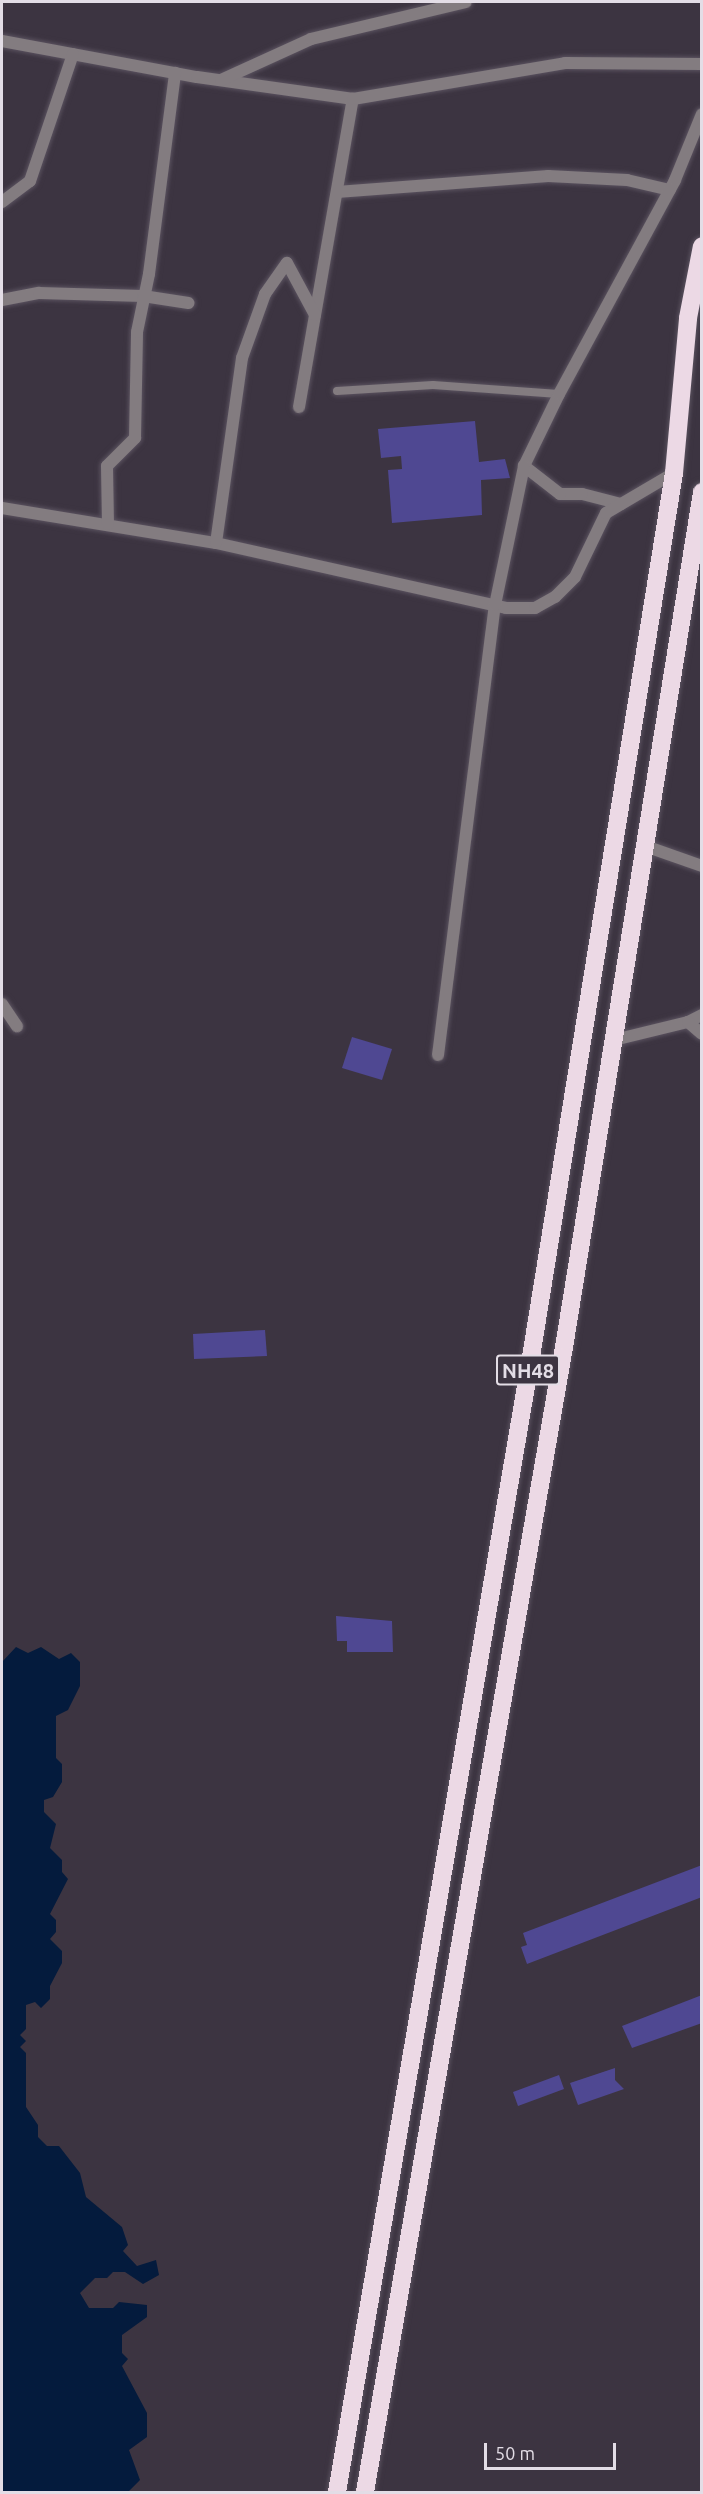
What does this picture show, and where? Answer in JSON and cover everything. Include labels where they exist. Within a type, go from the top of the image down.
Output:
[{"type":"highway","name":"NH48","points":[[337,2493],[529,1368],[674,473],[688,318],[702,246]]},
{"type":"highway","name":"NH48","points":[[368,2488],[614,1040],[702,492]]},
{"type":"street","points":[[220,80],[310,39],[466,2]]},
{"type":"street","points":[[2,41],[175,73],[353,99],[564,63],[702,64]]},
{"type":"street","points":[[2,202],[30,181],[74,54]]},
{"type":"street","points":[[108,524],[107,466],[135,438],[137,332],[175,73]]},
{"type":"street","points":[[299,407],[353,99]]},
{"type":"street","points":[[438,1055],[495,605],[525,466],[559,394],[670,190],[702,114]]},
{"type":"street","points":[[337,192],[548,176],[627,180],[670,190]]},
{"type":"street","points":[[216,543],[242,358],[265,294],[287,263],[315,315]]},
{"type":"street","points":[[2,300],[39,293],[143,296],[188,303]]},
{"type":"street","points":[[525,466],[560,494],[582,494],[621,504]]},
{"type":"street","points":[[2,508],[216,543],[495,605],[535,608],[555,597],[575,577],[606,513],[674,473]]},
{"type":"street","points":[[645,846],[702,866]]},
{"type":"street","points":[[2,1004],[17,1026]]},
{"type":"street","points":[[614,1040],[688,1022],[702,1015]]},
{"type":"street","points":[[688,1022],[702,1034]]},
{"type":"lane","points":[[337,391],[433,385],[559,394]]},
{"type":"water","points":[[16,1647],[28,1653],[41,1647],[59,1659],[71,1653],[80,1662],[80,1686],[68,1710],[56,1716],[56,1758],[62,1764],[62,1782],[53,1797],[44,1800],[44,1812],[56,1824],[50,1848],[62,1860],[62,1872],[68,1879],[50,1914],[56,1920],[56,1932],[50,1939],[62,1951],[62,1963],[50,1986],[50,1999],[41,2008],[35,2002],[26,2005],[26,2029],[20,2035],[26,2041],[20,2047],[26,2053],[26,2107],[38,2125],[38,2137],[47,2146],[59,2146],[80,2173],[86,2197],[122,2227],[128,2245],[123,2251],[137,2266],[156,2260],[159,2275],[143,2284],[125,2272],[113,2272],[107,2278],[95,2278],[80,2293],[89,2308],[113,2308],[119,2302],[147,2305],[147,2317],[122,2335],[122,2353],[128,2359],[122,2366],[147,2413],[147,2437],[129,2450],[140,2480],[128,2492],[2,2492],[2,1662]]},
{"type":"building","points":[[475,421],[479,462],[505,459],[510,478],[481,480],[482,515],[392,523],[388,470],[402,469],[401,456],[381,458],[378,429]]},
{"type":"building","points":[[352,1037],[392,1049],[382,1080],[342,1068]]},
{"type":"building","points":[[265,1330],[267,1356],[194,1359],[193,1334]]},
{"type":"building","points":[[336,1616],[392,1621],[393,1652],[347,1652],[347,1641],[337,1641]]},
{"type":"building","points":[[702,1865],[702,1897],[527,1964],[521,1947],[527,1945],[523,1933]]},
{"type":"building","points":[[702,1995],[702,2023],[632,2048],[622,2026]]},
{"type":"building","points":[[615,2068],[615,2080],[624,2089],[578,2105],[570,2083]]},
{"type":"building","points":[[559,2075],[564,2089],[518,2106],[513,2092]]}]
